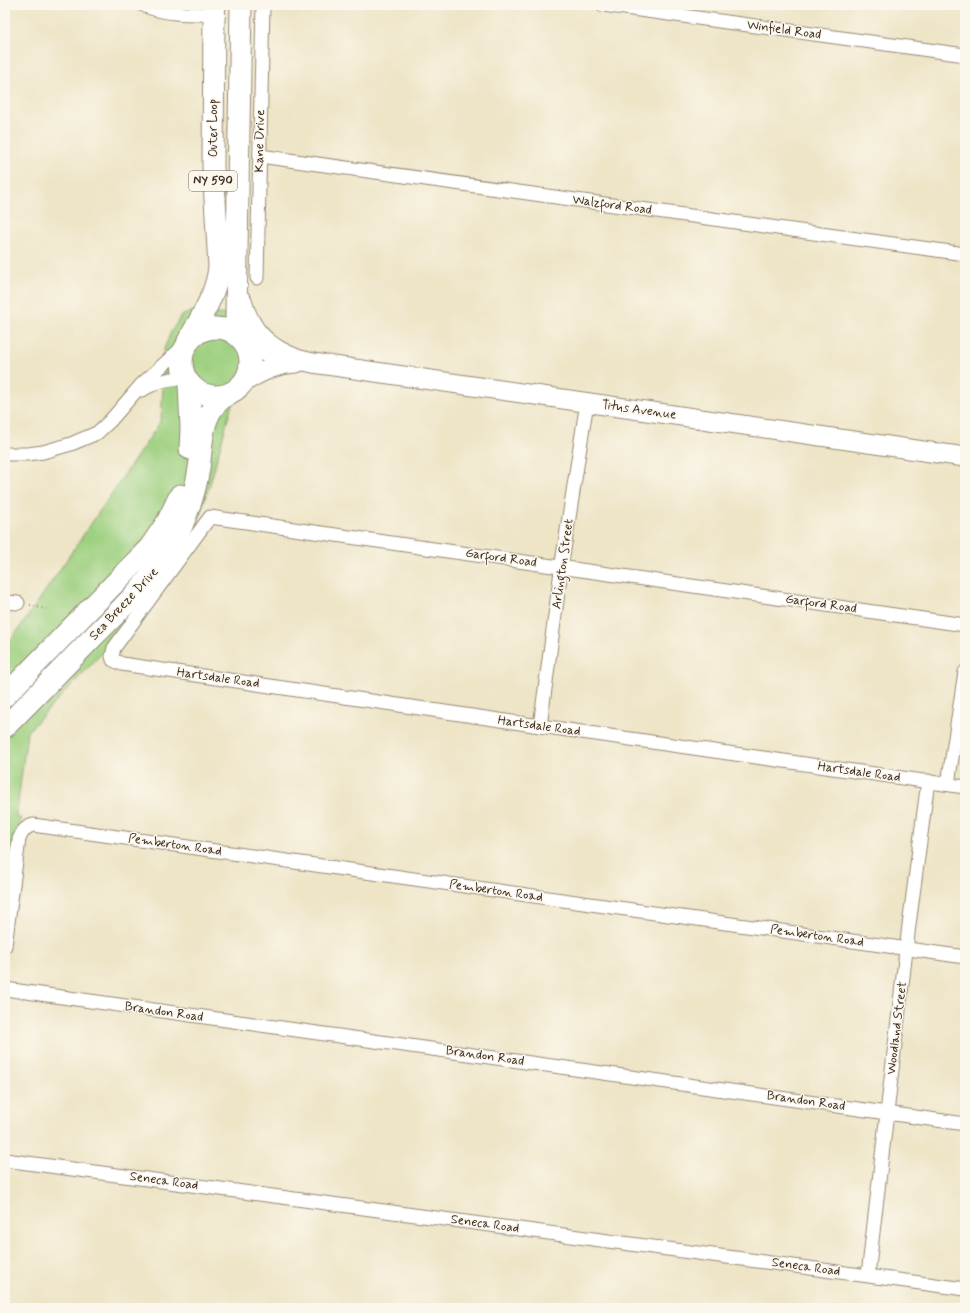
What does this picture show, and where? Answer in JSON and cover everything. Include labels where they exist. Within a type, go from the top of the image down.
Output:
[{"type":"main road","name":"Outer Loop","points":[[241,5],[247,277],[236,322],[243,340]]},
{"type":"main road","name":"Outer Loop","points":[[187,343],[214,290],[218,278],[219,266],[213,166],[214,9]]},
{"type":"main road","points":[[247,277],[245,312],[248,321],[257,334],[272,347],[305,361]]},
{"type":"main road","points":[[216,327],[226,329],[243,340],[250,356],[250,366],[247,376],[236,388],[220,396],[206,394],[196,390],[188,382],[182,371],[182,352],[187,343],[200,331],[216,327]]},
{"type":"main road","name":"Titus Avenue","points":[[243,340],[265,352],[305,361],[965,457]]},
{"type":"main road","name":"Titus Avenue","points":[[236,388],[268,369],[305,361]]},
{"type":"main road","name":"Sea Breeze Drive","points":[[5,696],[139,558],[154,541],[167,522],[181,493],[189,461],[191,436],[188,382]]},
{"type":"main road","name":"Sea Breeze Drive","points":[[5,727],[136,593],[162,561],[182,526],[193,496],[199,468],[203,432],[207,419],[219,400],[236,388]]},
{"type":"street","points":[[143,5],[153,9],[170,12],[214,9]]},
{"type":"street","name":"Kane Drive","points":[[247,277],[260,156],[263,5]]},
{"type":"street","name":"Winfield Road","points":[[603,5],[965,55]]},
{"type":"street","name":"Walzford Road","points":[[260,156],[965,254]]},
{"type":"street","points":[[5,454],[44,452],[64,447],[97,433],[142,384],[187,343]]},
{"type":"street","points":[[128,399],[159,382],[176,378],[188,382]]},
{"type":"street","name":"Arlington Street","points":[[540,726],[562,567],[588,402]]},
{"type":"street","name":"Garford Road","points":[[113,660],[112,656],[114,648],[210,516],[965,625]]},
{"type":"street","points":[[5,602],[18,602]]},
{"type":"street","name":"Hartsdale Road","points":[[113,660],[122,664],[540,726],[965,786]]},
{"type":"street","points":[[948,784],[965,672]]},
{"type":"street","name":"Woodland Street","points":[[868,1275],[909,924],[928,781]]},
{"type":"street","name":"Pemberton Road","points":[[5,946],[19,840],[22,832],[33,825],[965,956]]},
{"type":"street","name":"Brandon Road","points":[[5,989],[965,1124]]},
{"type":"street","name":"Seneca Road","points":[[5,1160],[965,1289]]},
{"type":"path","points":[[18,602],[46,609]]},
{"type":"green space","points":[[193,311],[228,315],[256,325],[272,377],[250,389],[232,404],[210,484],[194,531],[120,634],[27,732],[16,818],[21,818],[16,833],[5,919],[5,648],[159,424],[161,418],[164,349],[171,332],[181,316]]}]
